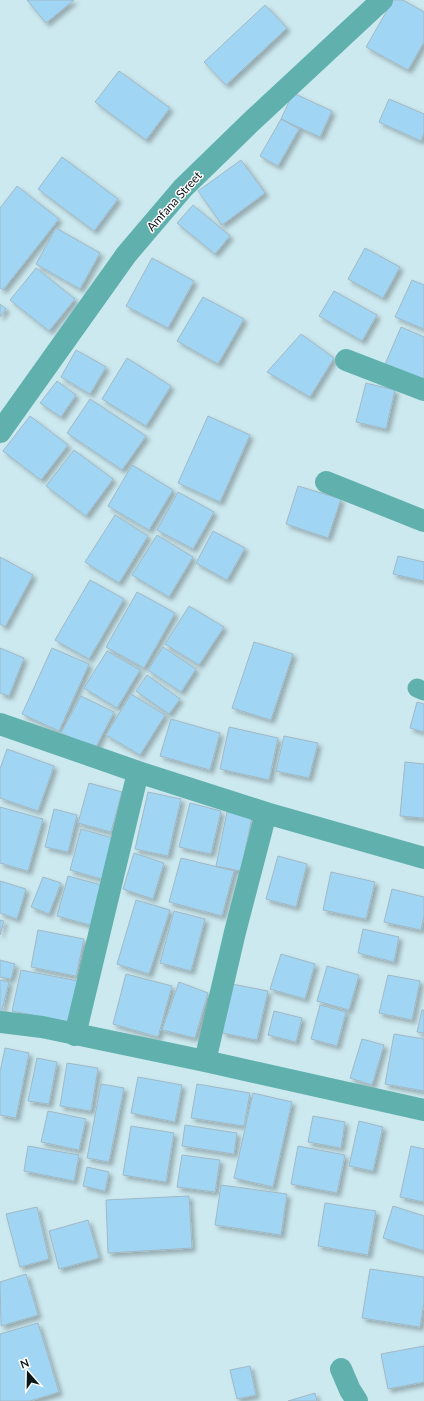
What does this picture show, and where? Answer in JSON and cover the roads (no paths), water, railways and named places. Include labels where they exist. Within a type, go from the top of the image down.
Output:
[{"type":"street","name":"Amfana Street","points":[[0,432],[126,255],[183,188],[253,120],[382,0]]},
{"type":"street","points":[[346,360],[424,390]]},
{"type":"street","points":[[326,482],[424,522]]},
{"type":"street","points":[[0,724],[138,772],[266,813],[424,858]]},
{"type":"street","points":[[75,1035],[138,772]]},
{"type":"street","points":[[205,1061],[235,932],[266,813]]},
{"type":"street","points":[[0,1022],[42,1027],[205,1061],[424,1110]]},
{"type":"street","points":[[341,1369],[350,1390],[357,1401]]}]
